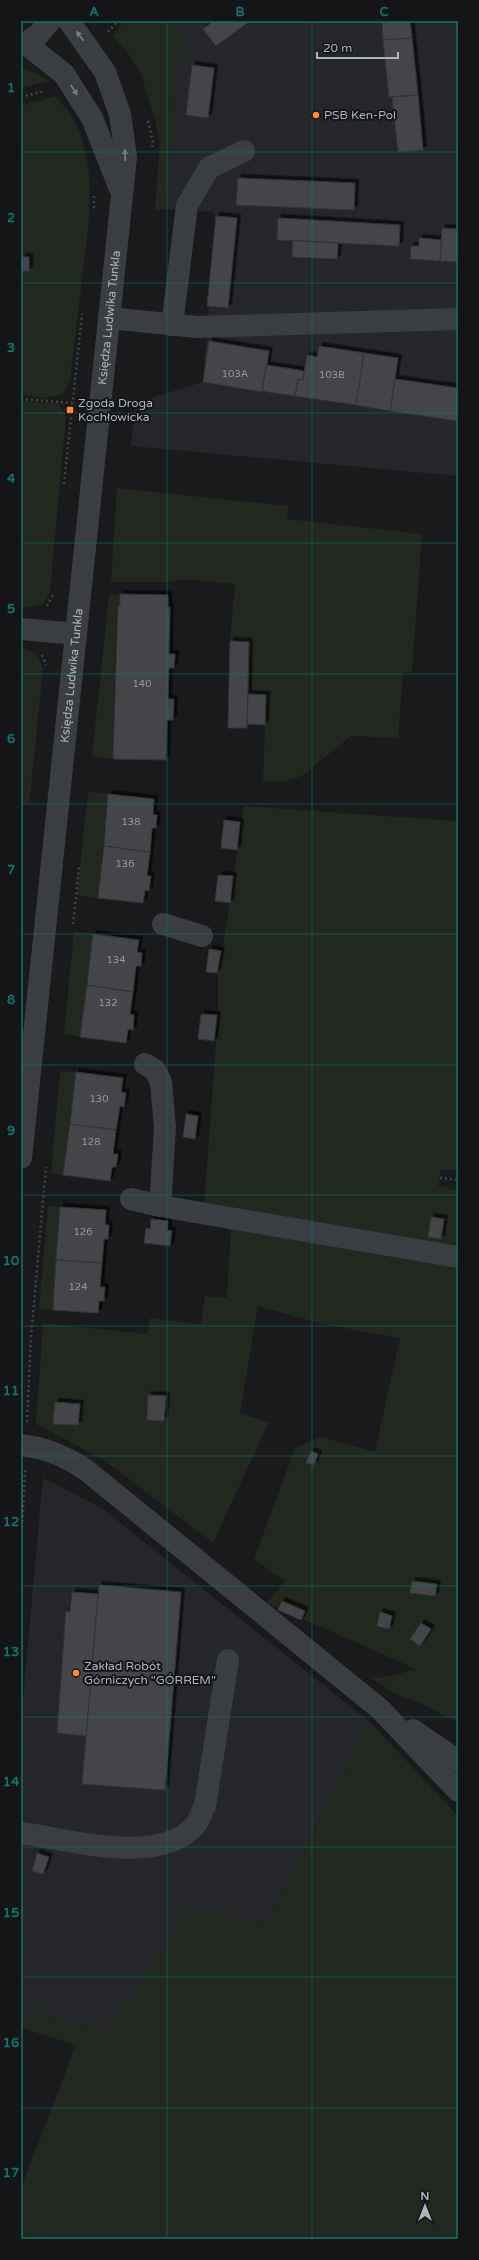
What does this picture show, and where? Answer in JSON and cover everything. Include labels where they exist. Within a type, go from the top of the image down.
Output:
[{"type":"street","points":[[24,45],[38,35],[50,21]]},
{"type":"street","name":"Księdza Ludwika Tunkla","points":[[21,1158],[126,157],[120,114],[105,72],[69,21]]},
{"type":"street","name":"Księdza Ludwika Tunkla","points":[[24,45],[64,74],[88,111],[122,194]]},
{"type":"street","points":[[172,325],[187,205],[209,168],[244,151]]},
{"type":"street","points":[[109,318],[197,327],[458,319]]},
{"type":"street","points":[[21,629],[76,634]]},
{"type":"street","points":[[163,924],[202,936]]},
{"type":"street","points":[[145,1064],[155,1070],[161,1082],[165,1128],[160,1206]]},
{"type":"street","points":[[131,1199],[160,1206],[458,1257]]},
{"type":"street","points":[[21,1445],[47,1449],[66,1457],[86,1470],[115,1496],[380,1709],[458,1761]]},
{"type":"street","points":[[21,1833],[105,1847],[141,1848],[167,1842],[185,1834],[197,1822],[205,1806],[228,1660]]},
{"type":"street","points":[[380,1709],[458,1792]]},
{"type":"path","points":[[108,33],[118,21]]},
{"type":"path","points":[[21,97],[52,88]]},
{"type":"path","points":[[94,189],[94,216]]},
{"type":"path","points":[[64,488],[83,310]]},
{"type":"path","points":[[21,399],[72,403]]},
{"type":"path","points":[[21,629],[23,612],[35,612],[48,606],[54,591]]},
{"type":"path","points":[[440,1178],[458,1180]]},
{"type":"shaded area","points":[[124,21],[182,21],[166,209],[155,210],[160,144],[155,119],[140,72],[127,52],[113,37]]},
{"type":"shaded area","points":[[182,21],[458,21],[458,476],[131,446],[135,403],[203,382],[216,216],[212,212],[166,209]]},
{"type":"shaded area","points":[[21,68],[38,74],[49,81],[21,88]]},
{"type":"shaded area","points":[[55,96],[71,115],[81,136],[87,159],[90,184],[88,233],[70,380],[62,395],[44,398],[21,395],[21,106]]},
{"type":"shaded area","points":[[21,401],[59,404],[66,416],[50,591],[43,603],[31,607],[21,607]]},
{"type":"shaded area","points":[[117,488],[288,506],[287,519],[422,534],[412,672],[403,673],[398,738],[351,736],[302,776],[283,782],[263,781],[266,696],[248,694],[248,642],[230,641],[235,584],[182,579],[171,582],[111,582]]},
{"type":"shaded area","points":[[120,594],[120,606],[117,606],[113,759],[92,757],[109,595]]},
{"type":"shaded area","points":[[21,648],[29,650],[35,654],[43,668],[30,797],[29,802],[21,806]]},
{"type":"shaded area","points":[[88,792],[108,794],[98,898],[77,895]]},
{"type":"shaded area","points":[[244,806],[458,821],[458,1170],[441,1170],[438,1186],[458,1190],[458,1251],[204,1206],[218,1016],[218,973]]},
{"type":"shaded area","points":[[74,931],[93,934],[80,1037],[64,1033]]},
{"type":"shaded area","points":[[60,1071],[76,1072],[63,1175],[51,1173]]},
{"type":"shaded area","points":[[48,1206],[60,1207],[53,1310],[39,1309]]},
{"type":"shaded area","points":[[231,1226],[458,1264],[458,1723],[419,1702],[395,1694],[371,1678],[391,1676],[416,1669],[267,1603],[285,1581],[254,1559],[295,1448],[321,1437],[375,1452],[400,1338],[322,1324],[258,1306],[240,1414],[269,1422],[213,1543],[104,1460],[36,1424],[43,1323],[147,1334],[150,1318],[201,1324],[205,1296],[227,1298]]},
{"type":"shaded area","name":"Zakład Robót Górniczych \"GÓRREM\"","points":[[43,1478],[100,1507],[371,1723],[267,1921],[188,1913],[107,2032],[21,2008],[21,1721]]},
{"type":"shaded area","points":[[371,1723],[458,1816],[458,2239],[21,2239],[21,2188],[76,2045],[21,2028],[21,2008],[107,2032],[188,1913],[267,1921]]},
{"type":"building","points":[[214,21],[250,21],[216,46],[203,29]]},
{"type":"building","points":[[382,21],[410,21],[412,38],[383,40]]},
{"type":"building","points":[[412,38],[418,95],[389,97],[383,40]]},
{"type":"building","points":[[192,65],[214,68],[208,118],[186,115]]},
{"type":"building","points":[[418,95],[423,150],[398,152],[392,97]]},
{"type":"building","points":[[238,178],[355,183],[354,210],[236,205]]},
{"type":"building","points":[[216,216],[237,218],[228,308],[207,306]]},
{"type":"building","points":[[278,218],[400,225],[399,246],[277,240]]},
{"type":"building","points":[[442,228],[458,229],[458,262],[440,261]]},
{"type":"building","points":[[419,238],[442,240],[440,261],[410,259],[411,246],[419,246]]},
{"type":"building","points":[[293,240],[338,243],[337,259],[292,257]]},
{"type":"building","points":[[22,257],[29,257],[29,271],[22,271]]},
{"type":"building","points":[[209,341],[269,351],[262,392],[203,382]]},
{"type":"building","points":[[319,346],[364,353],[356,405],[295,396],[298,379],[303,380],[307,355],[317,357]]},
{"type":"building","points":[[364,353],[398,358],[390,411],[356,405]]},
{"type":"building","points":[[266,365],[304,371],[303,380],[298,379],[295,396],[262,391]]},
{"type":"building","points":[[395,379],[458,388],[458,421],[390,411]]},
{"type":"building","points":[[120,594],[168,595],[168,607],[170,607],[169,654],[175,654],[174,668],[169,668],[168,699],[174,699],[173,720],[167,720],[166,760],[113,759],[118,606],[120,606]]},
{"type":"building","points":[[230,641],[249,642],[247,728],[228,728]]},
{"type":"building","points":[[248,694],[266,695],[265,725],[247,724]]},
{"type":"building","points":[[108,794],[154,799],[153,815],[157,815],[156,828],[152,828],[150,852],[104,846]]},
{"type":"building","points":[[224,820],[240,822],[237,850],[221,848]]},
{"type":"building","points":[[104,846],[150,852],[147,876],[151,876],[149,891],[145,890],[143,903],[98,898]]},
{"type":"building","points":[[218,875],[233,876],[230,903],[215,901]]},
{"type":"building","points":[[93,934],[139,940],[137,952],[142,953],[141,966],[136,966],[133,992],[87,985]]},
{"type":"building","points":[[209,949],[221,951],[217,973],[206,972]]},
{"type":"building","points":[[87,985],[133,992],[130,1014],[134,1015],[133,1030],[128,1029],[126,1043],[80,1037]]},
{"type":"building","points":[[201,1014],[217,1015],[214,1041],[198,1039]]},
{"type":"building","points":[[76,1072],[123,1078],[121,1092],[126,1093],[124,1107],[120,1106],[116,1130],[70,1124]]},
{"type":"building","points":[[186,1114],[198,1116],[195,1139],[183,1137]]},
{"type":"building","points":[[70,1124],[116,1130],[113,1154],[118,1154],[116,1167],[112,1167],[110,1181],[63,1175]]},
{"type":"building","points":[[60,1207],[106,1210],[105,1225],[109,1225],[108,1239],[104,1239],[102,1263],[56,1260]]},
{"type":"building","points":[[431,1217],[444,1219],[441,1239],[428,1237]]},
{"type":"building","points":[[151,1219],[168,1221],[167,1230],[172,1231],[170,1246],[144,1243],[146,1228],[150,1229]]},
{"type":"building","points":[[56,1260],[102,1263],[100,1287],[105,1287],[104,1301],[99,1301],[98,1313],[53,1310]]},
{"type":"building","points":[[148,1395],[166,1396],[164,1421],[147,1420]]},
{"type":"building","points":[[55,1402],[80,1404],[78,1425],[53,1424]]},
{"type":"building","points":[[311,1451],[318,1454],[314,1465],[306,1463]]},
{"type":"building","points":[[412,1581],[437,1584],[435,1596],[410,1593]]},
{"type":"building","points":[[99,1585],[181,1592],[165,1790],[82,1784]]},
{"type":"building","name":"Zakład Robót Górniczych \"GÓRREM\"","points":[[72,1592],[98,1594],[86,1736],[57,1733],[66,1611],[70,1612]]},
{"type":"building","points":[[282,1601],[305,1611],[301,1620],[278,1610]]},
{"type":"building","points":[[380,1612],[392,1616],[389,1629],[377,1626]]},
{"type":"building","points":[[421,1623],[431,1629],[420,1646],[410,1639]]},
{"type":"building","points":[[37,1853],[49,1857],[43,1874],[32,1871]]},
{"type":"place","name":"PSB Ken-Pol","points":[[316,115]]},
{"type":"place","name":"Zgoda Droga Kochłowicka","points":[[70,410]]},
{"type":"place","name":"Zakład Robót Górniczych \"GÓRREM\"","points":[[76,1673]]}]
